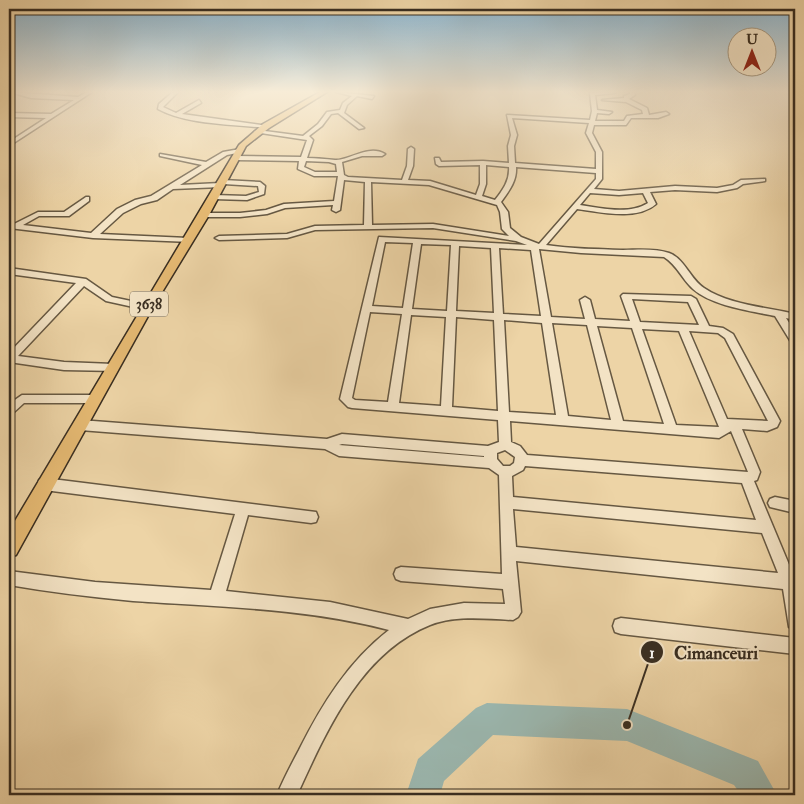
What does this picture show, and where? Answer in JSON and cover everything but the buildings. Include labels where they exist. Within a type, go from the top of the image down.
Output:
[{"type":"main road","name":"3638","points":[[9,548],[147,307],[204,215],[238,155],[262,130]]},
{"type":"street","points":[[9,144],[31,130]]},
{"type":"street","points":[[265,130],[305,136],[310,140],[300,168],[309,173],[368,180],[405,180],[436,184],[497,202],[502,207],[506,230],[520,240]]},
{"type":"street","points":[[305,136],[314,130]]},
{"type":"street","points":[[497,202],[512,179],[511,146],[514,135],[513,130]]},
{"type":"street","points":[[542,245],[599,179],[599,152],[589,133],[590,130]]},
{"type":"street","points":[[405,180],[410,166],[411,149]]},
{"type":"street","points":[[93,236],[120,211],[138,202],[154,198],[227,152],[238,155],[304,161],[337,162],[361,154],[382,154]]},
{"type":"street","points":[[162,155],[207,164]]},
{"type":"street","points":[[437,159],[438,164],[512,164],[599,171]]},
{"type":"street","points":[[204,215],[240,215],[267,212],[284,206],[337,206],[341,176],[340,165],[337,162]]},
{"type":"street","points":[[479,196],[483,184],[483,163]]},
{"type":"street","points":[[368,180],[368,228]]},
{"type":"street","points":[[588,191],[646,192],[657,188],[717,190],[735,187],[741,182],[763,180]]},
{"type":"street","points":[[171,187],[222,183],[260,184],[262,186],[262,193],[247,198],[214,197]]},
{"type":"street","points":[[576,207],[616,211],[644,209],[652,204],[646,192]]},
{"type":"street","points":[[12,227],[36,215],[64,214],[86,199]]},
{"type":"street","points":[[12,227],[93,236],[188,240]]},
{"type":"street","points":[[219,238],[287,236],[315,228],[442,227],[578,252],[666,255],[675,259],[703,292],[795,317]]},
{"type":"street","points":[[563,421],[535,248],[382,239],[346,400],[352,404],[393,408],[719,433],[726,429],[729,423]]},
{"type":"street","points":[[393,408],[417,241]]},
{"type":"street","points":[[446,412],[455,243]]},
{"type":"street","points":[[495,246],[505,445]]},
{"type":"street","points":[[9,271],[83,281],[109,299],[147,307]]},
{"type":"street","points":[[10,358],[83,281]]},
{"type":"street","points":[[672,429],[626,296],[691,299],[706,329]]},
{"type":"street","points":[[585,300],[618,425]]},
{"type":"street","points":[[366,309],[720,330],[729,336],[774,421],[773,424],[767,426],[729,423]]},
{"type":"street","points":[[778,313],[795,340]]},
{"type":"street","points":[[522,460],[746,478],[752,476],[754,472],[683,328]]},
{"type":"street","points":[[10,358],[64,366],[113,368]]},
{"type":"street","points":[[9,410],[22,399],[94,399]]},
{"type":"street","points":[[80,425],[327,444],[339,451],[492,457]]},
{"type":"street","points":[[505,445],[518,451],[522,460],[518,469],[505,471],[496,468],[492,457],[497,446],[505,445]]},
{"type":"street","points":[[287,795],[310,746],[358,667],[386,640],[407,627],[431,618],[463,611],[513,612],[508,554],[505,471]]},
{"type":"street","points":[[746,478],[789,582],[795,621]]},
{"type":"street","points":[[44,484],[311,517]]},
{"type":"street","points":[[506,502],[766,526]]},
{"type":"street","points":[[775,503],[795,507]]},
{"type":"street","points":[[216,599],[243,510]]},
{"type":"street","points":[[508,554],[789,582]]},
{"type":"street","points":[[401,574],[510,582]]},
{"type":"street","points":[[9,578],[94,590],[311,606],[365,615],[407,627]]},
{"type":"street","points":[[621,626],[795,646]]},
{"type":"waterway","points":[[423,795],[430,771],[487,719],[627,725],[746,773],[760,795]]},
{"type":"place","name":"Cimanceuri","points":[[627,725]]}]
